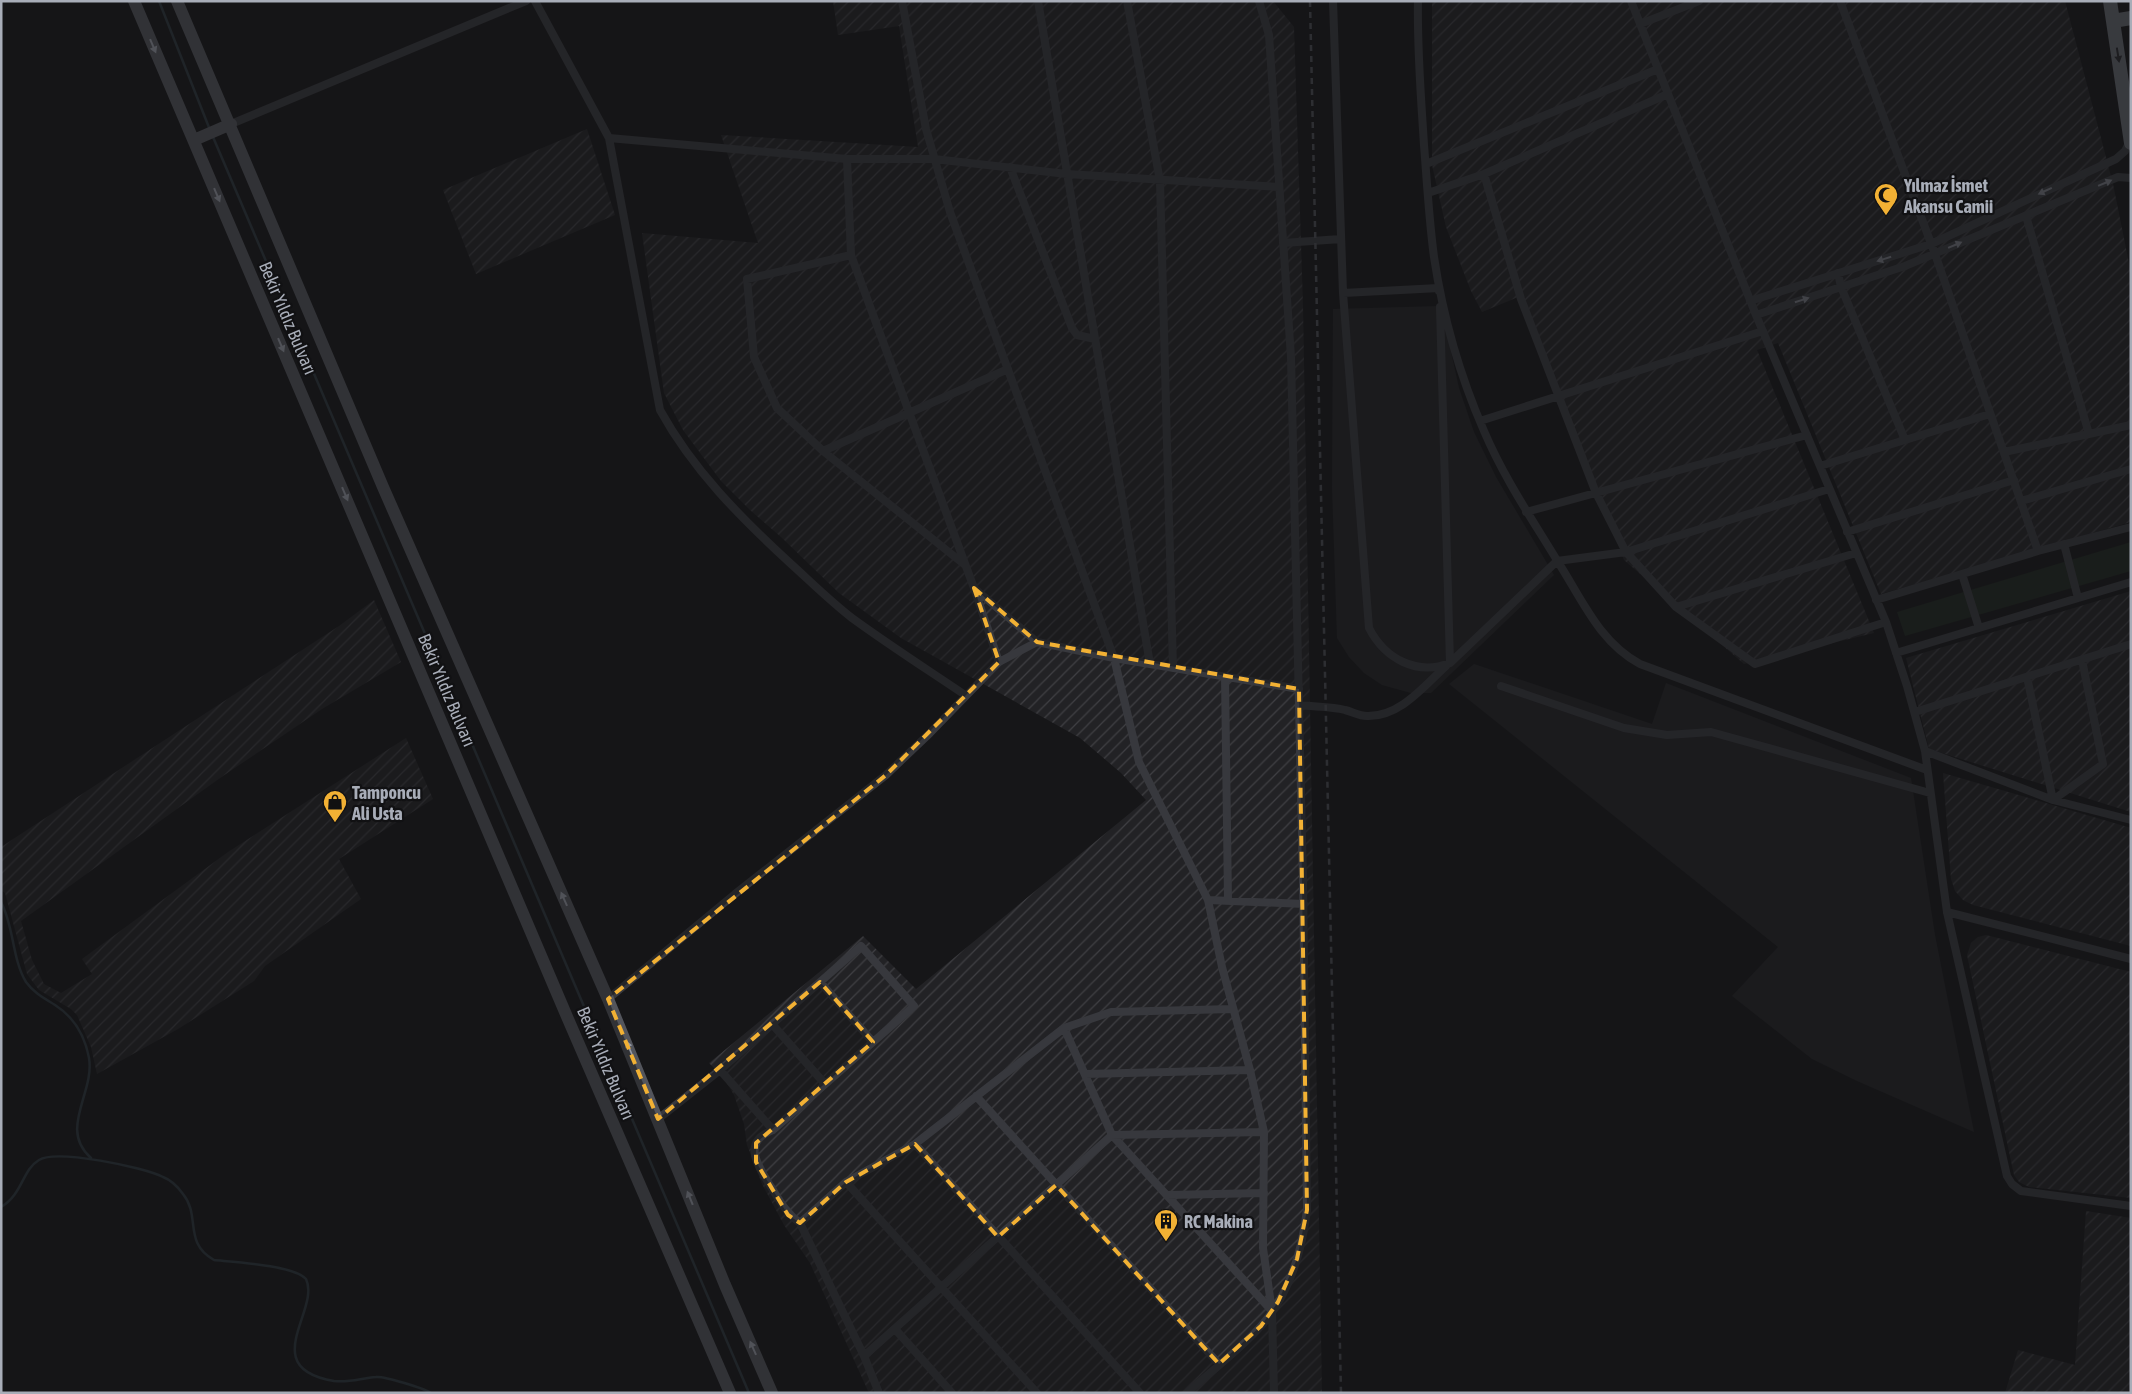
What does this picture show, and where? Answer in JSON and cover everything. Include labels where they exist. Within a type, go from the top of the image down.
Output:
[{"type":"highway","points":[[2110,1],[2131,142]]},
{"type":"highway","points":[[2113,21],[2131,18]]},
{"type":"main road","name":"Bekir Yıldız Bulvarı","points":[[134,1],[199,138],[568,1020],[730,1393]]},
{"type":"main road","name":"Bekir Yıldız Bulvarı","points":[[177,1],[231,124],[383,487],[608,999],[725,1285],[772,1393]]},
{"type":"main road","points":[[199,138],[231,124]]},
{"type":"street","points":[[231,124],[526,1]]},
{"type":"street","points":[[535,1],[609,138],[660,410],[676,437],[694,464],[728,503],[814,585],[852,618],[965,695]]},
{"type":"street","points":[[902,1],[926,129],[950,212],[1114,658],[1139,762],[1208,900],[1222,968],[1250,1070],[1264,1132],[1263,1248],[1272,1311],[1274,1393]]},
{"type":"street","points":[[1038,1],[1150,664]]},
{"type":"street","points":[[1126,1],[1160,181],[1173,668]]},
{"type":"street","points":[[1187,1393],[1261,1326],[1272,1311],[1285,1290],[1297,1259],[1307,1210],[1304,904],[1291,356],[1269,35],[1259,1]]},
{"type":"street","points":[[1333,1],[1343,293],[1369,628],[1382,648],[1402,662],[1426,668],[1450,663]]},
{"type":"street","points":[[1418,1],[1418,54],[1430,228],[1439,288],[1453,346],[1480,420],[1497,459],[1526,512],[1558,560],[1602,633],[1615,647],[1631,659],[1927,770]]},
{"type":"street","points":[[1632,1],[1750,301],[1886,622],[1915,712],[1925,751],[1947,912],[2003,1162],[2009,1180],[2021,1191],[2131,1206]]},
{"type":"street","points":[[1640,24],[1699,1]]},
{"type":"street","points":[[1840,1],[1935,254],[2038,551]]},
{"type":"street","points":[[1426,164],[1658,69]]},
{"type":"street","points":[[1428,193],[1484,174],[1668,94]]},
{"type":"street","points":[[609,138],[847,159],[934,158],[1067,174],[1280,187]]},
{"type":"street","points":[[1750,301],[1931,244],[2116,159],[2131,142]]},
{"type":"street","points":[[847,159],[851,255],[966,566],[999,662]]},
{"type":"street","points":[[1010,168],[1072,328],[1078,335],[1095,340]]},
{"type":"street","points":[[1484,174],[1521,299],[1596,493],[1626,552],[1676,606],[1754,664],[1886,622]]},
{"type":"street","points":[[1756,315],[1905,266],[2118,177],[2131,178]]},
{"type":"street","points":[[2026,216],[2089,434]]},
{"type":"street","points":[[1283,243],[1341,239]]},
{"type":"street","points":[[851,255],[747,279],[754,357],[777,408],[823,451],[966,566]]},
{"type":"street","points":[[1838,273],[1841,287],[1905,440]]},
{"type":"street","points":[[1343,293],[1439,288]]},
{"type":"street","points":[[1439,288],[1450,663]]},
{"type":"street","points":[[1480,420],[1763,331]]},
{"type":"street","points":[[823,451],[1008,369]]},
{"type":"street","points":[[1820,466],[1990,414]]},
{"type":"street","points":[[2004,452],[2131,425]]},
{"type":"street","points":[[1526,512],[1807,435]]},
{"type":"street","points":[[2021,501],[2131,469]]},
{"type":"street","points":[[1848,532],[2014,480]]},
{"type":"street","points":[[1299,705],[1345,710],[1365,716],[1386,714],[1408,701],[1558,560],[1626,552],[1829,489]]},
{"type":"street","points":[[1876,600],[2038,551],[2131,527]]},
{"type":"street","points":[[2064,544],[2078,598]]},
{"type":"street","points":[[1676,606],[1856,553]]},
{"type":"street","points":[[1962,574],[1979,628]]},
{"type":"street","points":[[1896,653],[2131,582]]},
{"type":"street","points":[[974,588],[1037,642],[1114,658],[1299,689]]},
{"type":"street","points":[[608,999],[735,894],[886,775],[930,734],[965,695],[999,662],[1037,642]]},
{"type":"street","points":[[1915,712],[2131,644]]},
{"type":"street","points":[[2053,800],[2103,764],[2082,660]]},
{"type":"street","points":[[1226,677],[1228,901]]},
{"type":"street","points":[[2027,677],[2053,800]]},
{"type":"street","points":[[1501,686],[1624,728],[1668,735],[1711,732],[1930,793]]},
{"type":"street","points":[[1925,751],[2053,800],[2131,820]]},
{"type":"street","points":[[1208,900],[1304,904]]},
{"type":"street","points":[[1947,912],[2131,959]]},
{"type":"street","points":[[658,1118],[720,1070],[862,946],[914,1006],[773,1130],[759,1138],[754,1148],[754,1158],[788,1215],[800,1223],[864,1356],[879,1393]]},
{"type":"street","points":[[820,982],[873,1042]]},
{"type":"street","points":[[800,1223],[846,1182],[915,1144],[1064,1028],[1111,1012],[1234,1009]]},
{"type":"street","points":[[772,1024],[825,1084]]},
{"type":"street","points":[[1064,1028],[1112,1135],[1272,1311]]},
{"type":"street","points":[[720,1070],[773,1130]]},
{"type":"street","points":[[1085,1074],[1250,1070]]},
{"type":"street","points":[[976,1096],[1219,1364]]},
{"type":"street","points":[[864,1356],[1112,1135],[1264,1132]]},
{"type":"street","points":[[915,1144],[1140,1393]]},
{"type":"street","points":[[846,1182],[1034,1392]]},
{"type":"street","points":[[1167,1195],[1264,1193]]},
{"type":"street","points":[[895,1329],[952,1393]]},
{"type":"highlighted area","points":[[974,588],[1037,642],[1299,689],[1307,1210],[1297,1259],[1278,1302],[1261,1326],[1219,1364],[1056,1185],[998,1237],[915,1144],[846,1182],[800,1223],[788,1215],[756,1162],[756,1143],[873,1042],[820,982],[658,1119],[608,999],[886,775],[999,662]]},
{"type":"shaded area","points":[[833,1],[1273,1],[1294,27],[1303,306],[1322,1393],[869,1393],[810,1263],[784,1225],[762,1184],[747,1145],[744,1124],[734,1095],[723,1077],[709,1063],[863,936],[916,989],[1146,800],[1121,773],[1080,738],[901,638],[839,593],[721,481],[683,430],[664,393],[642,233],[758,243],[721,135],[918,147],[899,26],[838,35]]},
{"type":"shaded area","points":[[1432,1],[2065,1],[2113,184],[2131,273],[2131,522],[1881,594],[1778,343],[1757,350],[1874,633],[1744,664],[1624,560],[1523,295],[1482,312],[1471,291],[1446,227],[1432,165]]},
{"type":"shaded area","points":[[587,129],[615,215],[476,274],[443,190]]},
{"type":"shaded area","points":[[1441,306],[1459,388],[1474,432],[1496,477],[1554,575],[1431,693],[1411,693],[1382,685],[1364,673],[1349,657],[1337,638],[1332,487],[1333,309]]},
{"type":"shaded area","points":[[2131,542],[2131,571],[1905,636],[1897,612]]},
{"type":"shaded area","points":[[2131,591],[2131,812],[1929,749],[1906,658]]},
{"type":"shaded area","name":"Tamponcu Ali Usta","points":[[374,600],[401,662],[322,709],[220,778],[21,921],[32,960],[44,984],[61,993],[92,974],[82,959],[228,852],[406,738],[433,799],[339,859],[361,899],[265,966],[254,981],[178,1029],[97,1074],[91,1047],[77,1015],[71,1009],[39,990],[27,974],[5,893],[1,890],[1,847],[339,626]]},
{"type":"shaded area","points":[[1474,664],[1652,724],[1666,683],[1911,778],[1935,935],[1974,1132],[1857,1081],[1812,1059],[1732,996],[1778,947],[1449,684]]},
{"type":"shaded area","points":[[1943,773],[2131,828],[2131,946],[1973,905],[1963,900],[1955,891],[1951,879]]},
{"type":"shaded area","points":[[1986,935],[2131,972],[2131,1198],[2029,1187],[2019,1182],[2014,1175],[1967,955],[1971,943],[1978,937]]},
{"type":"shaded area","points":[[2086,1211],[2131,1218],[2131,1393],[2005,1393],[2018,1350],[2075,1365]]},
{"type":"waterway","points":[[159,1],[210,130]]},
{"type":"waterway","points":[[213,137],[749,1393]]},
{"type":"waterway","points":[[1,902],[8,921],[21,973],[26,982],[36,992],[68,1015],[78,1028],[85,1043],[89,1058],[89,1071],[77,1123],[82,1147],[91,1158]]},
{"type":"waterway","points":[[1,1207],[14,1196],[33,1164],[49,1157],[81,1158],[120,1164],[163,1177],[177,1186],[188,1202],[195,1237],[199,1246],[214,1260],[276,1267],[289,1270],[306,1279],[308,1292],[306,1306],[296,1337],[295,1351],[299,1364],[311,1374],[334,1381],[380,1377],[431,1393]]},
{"type":"railway","points":[[1310,1],[1341,1393]]},
{"type":"place","name":"Yılmaz İsmet Akansu Camii","points":[[1886,216]]},
{"type":"place","name":"Tamponcu Ali Usta","points":[[335,823]]},
{"type":"place","name":"RC Makina","points":[[1166,1242]]}]
